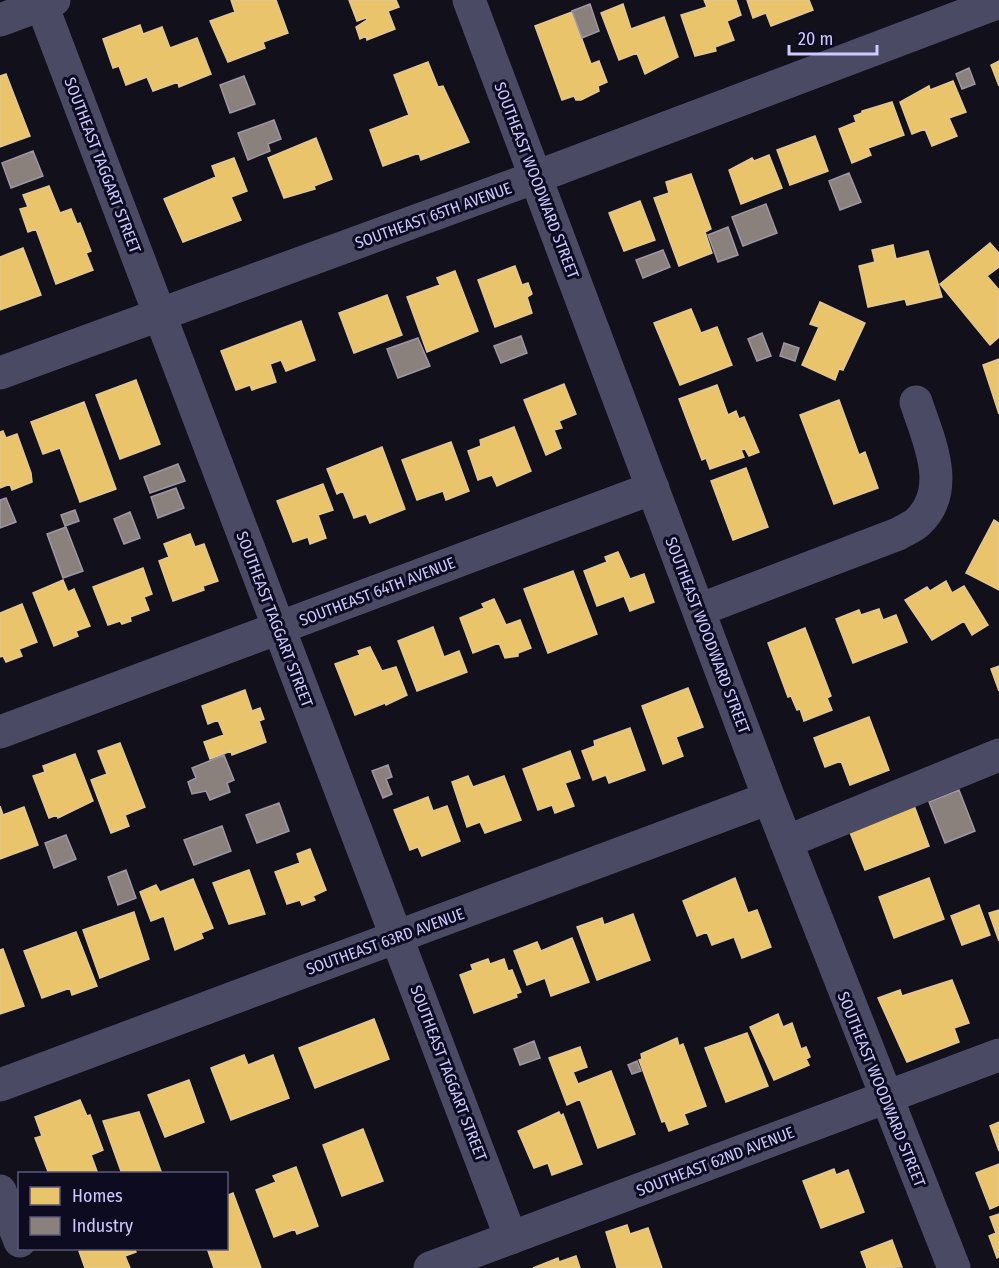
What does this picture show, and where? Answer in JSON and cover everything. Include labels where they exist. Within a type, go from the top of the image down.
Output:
[{"type":"street","name":"SOUTHEAST WOODWARD STREET","points":[[469,0],[769,798],[954,1268]]},
{"type":"street","points":[[0,20],[45,2]]},
{"type":"street","name":"SOUTHEAST TAGGART STREET","points":[[45,2],[278,628],[511,1238]]},
{"type":"street","name":"SOUTHEAST 65TH AVENUE","points":[[0,373],[536,177],[999,2]]},
{"type":"street","points":[[699,609],[898,534],[919,521],[936,493],[936,462],[916,402]]},
{"type":"street","name":"SOUTHEAST 64TH AVENUE","points":[[0,732],[653,488]]},
{"type":"street","points":[[786,842],[999,755]]},
{"type":"street","name":"SOUTHEAST 63RD AVENUE","points":[[0,1084],[769,798]]},
{"type":"street","name":"SOUTHEAST 62ND AVENUE","points":[[430,1268],[999,1055]]},
{"type":"street","points":[[0,1191],[18,1236]]},
{"type":"street","points":[[23,1250],[30,1268]]},
{"type":"building: Homes","points":[[231,0],[276,0],[288,33],[263,42],[265,48],[228,62],[210,21],[235,12]]},
{"type":"building: Homes","points":[[349,0],[396,0],[399,7],[388,11],[395,29],[367,40],[366,36],[360,39],[356,27],[367,20],[366,18],[357,21]]},
{"type":"building: Homes","points":[[704,0],[736,0],[741,15],[727,21],[734,40],[715,47],[716,51],[695,56],[681,15],[707,7]]},
{"type":"building: Homes","points":[[747,0],[809,0],[813,10],[771,26],[766,13],[753,18]]},
{"type":"building: Homes","points":[[623,4],[631,29],[664,17],[678,57],[645,74],[637,53],[619,60],[601,13]]},
{"type":"building: Homes","points":[[572,12],[591,64],[599,61],[607,82],[598,86],[599,91],[581,100],[576,100],[574,96],[562,100],[535,26]]},
{"type":"building: Homes","points":[[140,25],[143,34],[162,27],[170,48],[197,38],[211,74],[179,87],[178,82],[153,91],[147,77],[126,85],[119,66],[113,68],[103,39]]},
{"type":"building: Homes","points":[[999,61],[999,86],[991,65]]},
{"type":"building: Homes","points":[[428,62],[438,87],[443,86],[469,142],[421,160],[419,153],[383,166],[370,130],[409,115],[394,75]]},
{"type":"building: Homes","points":[[6,74],[30,136],[0,147],[0,76]]},
{"type":"building: Homes","points":[[953,81],[966,112],[949,118],[957,136],[932,146],[925,129],[912,134],[900,102],[929,86],[930,90]]},
{"type":"building: Homes","points":[[892,102],[904,135],[868,148],[871,155],[852,163],[839,129],[856,122],[854,116],[862,111]]},
{"type":"building: Homes","points":[[815,136],[828,171],[790,185],[777,150]]},
{"type":"building: Homes","points":[[316,138],[332,179],[314,186],[315,189],[284,198],[268,158]]},
{"type":"building: Homes","points":[[769,155],[782,188],[741,204],[729,170],[752,158],[754,161]]},
{"type":"building: Homes","points":[[234,158],[247,191],[231,197],[241,220],[183,242],[164,199],[216,177],[212,166]]},
{"type":"building: Homes","points":[[691,174],[711,229],[705,232],[712,253],[679,266],[654,198],[669,193],[666,182]]},
{"type":"building: Homes","points":[[49,186],[60,213],[71,209],[77,224],[80,223],[91,251],[86,253],[93,270],[56,284],[36,229],[28,232],[20,209],[28,207],[23,195]]},
{"type":"building: Homes","points":[[640,201],[655,240],[624,251],[609,213]]},
{"type":"building: Homes","points":[[990,243],[999,253],[999,267],[987,276],[999,290],[999,337],[990,345],[940,284]]},
{"type":"building: Homes","points":[[893,245],[896,259],[928,251],[942,297],[907,305],[905,299],[868,307],[859,266],[875,262],[872,250]]},
{"type":"building: Homes","points":[[23,248],[41,295],[0,310],[0,257]]},
{"type":"building: Homes","points":[[515,266],[522,285],[528,283],[532,294],[527,297],[532,313],[495,327],[478,280]]},
{"type":"building: Homes","points":[[455,271],[478,331],[427,352],[407,297],[440,285],[437,278]]},
{"type":"building: Homes","points":[[387,295],[402,335],[354,353],[339,313]]},
{"type":"building: Homes","points":[[820,302],[865,323],[843,370],[839,369],[835,380],[802,365],[819,327],[810,324]]},
{"type":"building: Homes","points":[[691,309],[701,333],[717,327],[732,365],[680,385],[654,323]]},
{"type":"building: Homes","points":[[301,321],[315,360],[286,371],[281,360],[270,364],[276,382],[252,390],[250,385],[236,390],[221,351]]},
{"type":"building: Homes","points":[[999,359],[999,414],[983,365]]},
{"type":"building: Homes","points":[[136,380],[160,444],[120,459],[96,395]]},
{"type":"building: Homes","points":[[564,384],[576,414],[559,421],[562,428],[554,430],[561,448],[546,455],[524,400]]},
{"type":"building: Homes","points":[[717,385],[728,415],[736,411],[739,419],[744,417],[759,452],[749,456],[745,449],[741,450],[744,457],[710,469],[706,458],[702,460],[679,399]]},
{"type":"building: Homes","points":[[839,400],[859,455],[865,452],[878,488],[834,504],[800,415]]},
{"type":"building: Homes","points":[[84,402],[116,489],[80,502],[60,448],[43,454],[31,422]]},
{"type":"building: Homes","points":[[514,427],[531,471],[497,486],[492,475],[478,480],[468,451],[481,446],[480,440]]},
{"type":"building: Homes","points":[[3,431],[6,438],[17,434],[31,473],[32,482],[12,490],[10,484],[0,488],[0,432]]},
{"type":"building: Homes","points":[[451,442],[469,491],[446,500],[443,491],[417,500],[402,460]]},
{"type":"building: Homes","points":[[382,447],[405,509],[370,523],[366,514],[354,518],[343,491],[337,494],[327,469]]},
{"type":"building: Homes","points":[[746,468],[768,527],[733,540],[711,481]]},
{"type":"building: Homes","points":[[323,484],[333,510],[318,515],[326,538],[310,544],[308,537],[293,542],[277,501]]},
{"type":"building: Homes","points":[[994,520],[999,523],[999,590],[966,573]]},
{"type":"building: Homes","points":[[190,534],[195,547],[204,544],[218,581],[203,586],[204,590],[173,601],[159,561],[169,557],[164,544]]},
{"type":"building: Homes","points":[[618,552],[630,579],[644,574],[654,602],[630,611],[624,596],[597,606],[584,571],[607,562],[605,557]]},
{"type":"building: Homes","points":[[143,568],[152,594],[144,597],[149,610],[130,617],[131,621],[122,624],[120,621],[108,625],[93,587]]},
{"type":"building: Homes","points":[[573,571],[597,634],[548,653],[524,589]]},
{"type":"building: Homes","points":[[63,580],[68,592],[74,589],[90,626],[76,631],[78,636],[54,646],[33,593]]},
{"type":"building: Homes","points":[[946,581],[952,593],[964,586],[988,625],[972,635],[964,621],[932,640],[905,600],[927,587],[930,591]]},
{"type":"building: Homes","points":[[494,599],[506,625],[520,620],[531,648],[518,653],[518,656],[505,658],[499,643],[473,653],[460,618],[484,608],[482,604]]},
{"type":"building: Homes","points":[[22,604],[37,642],[19,649],[22,656],[6,662],[3,656],[0,657],[0,613]]},
{"type":"building: Homes","points":[[879,609],[883,620],[896,615],[907,642],[853,663],[836,619],[859,610],[861,615]]},
{"type":"building: Homes","points":[[433,627],[444,657],[459,651],[467,672],[417,691],[398,641]]},
{"type":"building: Homes","points":[[805,628],[831,696],[827,698],[832,710],[804,721],[800,709],[797,710],[791,696],[788,697],[768,643]]},
{"type":"building: Homes","points":[[370,647],[382,671],[396,667],[407,695],[355,715],[335,664],[360,655],[358,651]]},
{"type":"building: Homes","points":[[999,666],[999,691],[991,669]]},
{"type":"building: Homes","points":[[688,688],[703,727],[676,737],[683,756],[663,764],[642,706]]},
{"type":"building: Homes","points":[[245,690],[252,711],[260,708],[264,719],[259,721],[266,742],[232,755],[231,751],[210,759],[204,742],[224,735],[218,720],[208,724],[202,706]]},
{"type":"building: Homes","points":[[869,717],[889,770],[850,785],[841,761],[825,767],[814,738]]},
{"type":"building: Homes","points":[[630,728],[645,770],[609,783],[606,775],[593,780],[582,751],[595,746],[594,741]]},
{"type":"building: Homes","points":[[120,743],[145,807],[125,815],[129,826],[111,833],[91,780],[107,774],[98,751]]},
{"type":"building: Homes","points":[[570,751],[580,778],[565,783],[574,806],[555,813],[552,805],[538,810],[523,769]]},
{"type":"building: Homes","points":[[75,754],[93,801],[58,818],[57,815],[49,818],[33,776],[45,772],[43,766]]},
{"type":"building: Homes","points":[[468,776],[473,787],[504,776],[521,820],[485,833],[480,822],[467,827],[452,782]]},
{"type":"building: Homes","points":[[428,797],[433,811],[447,806],[460,841],[422,856],[418,847],[410,850],[394,810]]},
{"type":"building: Homes","points":[[912,800],[929,846],[865,870],[847,825]]},
{"type":"building: Homes","points":[[0,806],[3,815],[24,807],[38,845],[0,859]]},
{"type":"building: Homes","points":[[310,849],[326,890],[313,896],[315,900],[302,905],[300,900],[287,904],[275,872],[300,863],[297,854]]},
{"type":"building: Homes","points":[[249,870],[265,914],[229,924],[213,883]]},
{"type":"building: Homes","points":[[735,878],[748,913],[757,910],[771,947],[742,958],[734,937],[712,945],[707,932],[697,936],[683,901]]},
{"type":"building: Homes","points":[[929,878],[944,919],[894,938],[879,897]]},
{"type":"building: Homes","points":[[193,879],[213,928],[201,933],[203,938],[175,950],[164,916],[151,921],[140,892],[156,885],[160,892]]},
{"type":"building: Homes","points":[[979,905],[990,935],[962,945],[951,916]]},
{"type":"building: Homes","points":[[999,910],[999,941],[989,913]]},
{"type":"building: Homes","points":[[134,912],[149,959],[100,978],[83,930]]},
{"type":"building: Homes","points":[[633,914],[650,960],[597,980],[577,927],[602,918],[604,925]]},
{"type":"building: Homes","points":[[76,932],[97,986],[72,995],[70,988],[42,998],[24,951]]},
{"type":"building: Homes","points":[[572,938],[589,982],[551,996],[545,978],[527,985],[514,951],[537,942],[541,951]]},
{"type":"building: Homes","points":[[3,949],[24,1006],[0,1014],[0,950]]},
{"type":"building: Homes","points":[[488,959],[490,964],[504,959],[508,971],[512,970],[521,992],[516,994],[517,997],[474,1013],[460,975],[473,970],[471,965]]},
{"type":"building: Homes","points":[[952,980],[969,1023],[954,1028],[959,1042],[907,1062],[878,998],[900,990],[902,996]]},
{"type":"building: Homes","points":[[778,1014],[783,1027],[792,1023],[801,1049],[806,1047],[810,1057],[806,1059],[809,1065],[774,1080],[750,1027]]},
{"type":"building: Homes","points":[[374,1019],[389,1059],[315,1088],[299,1048]]},
{"type":"building: Homes","points":[[747,1033],[768,1086],[726,1102],[705,1048]]},
{"type":"building: Homes","points":[[677,1038],[679,1046],[683,1044],[706,1106],[684,1114],[688,1124],[669,1131],[665,1121],[662,1122],[639,1060],[642,1059],[641,1054]]},
{"type":"building: Homes","points":[[580,1047],[587,1067],[573,1072],[578,1084],[611,1071],[635,1134],[598,1148],[580,1099],[567,1105],[549,1058]]},
{"type":"building: Homes","points":[[244,1055],[248,1065],[273,1055],[289,1098],[231,1120],[211,1068]]},
{"type":"building: Homes","points":[[189,1080],[204,1122],[165,1137],[148,1095]]},
{"type":"building: Homes","points":[[80,1100],[87,1116],[90,1115],[103,1150],[91,1155],[97,1172],[48,1172],[35,1138],[42,1136],[35,1117]]},
{"type":"building: Homes","points":[[139,1112],[161,1172],[121,1172],[103,1121]]},
{"type":"building: Homes","points":[[559,1112],[561,1116],[563,1114],[582,1164],[552,1175],[548,1163],[534,1168],[518,1131]]},
{"type":"building: Homes","points":[[999,1122],[999,1151],[990,1126]]},
{"type":"building: Homes","points":[[363,1129],[383,1181],[342,1196],[323,1145]]},
{"type":"building: Homes","points":[[999,1164],[999,1205],[990,1209],[976,1173]]},
{"type":"building: Homes","points":[[296,1167],[318,1226],[297,1234],[295,1229],[274,1237],[256,1190],[276,1182],[273,1176]]},
{"type":"building: Homes","points":[[834,1169],[836,1175],[848,1170],[864,1212],[821,1228],[803,1181]]},
{"type":"building: Homes","points":[[233,1193],[261,1268],[214,1268],[208,1250],[228,1250],[228,1195]]},
{"type":"building: Homes","points":[[999,1214],[999,1257],[997,1258],[989,1236],[996,1233],[990,1217]]},
{"type":"building: Homes","points":[[627,1225],[630,1234],[648,1228],[662,1268],[617,1268],[606,1232]]},
{"type":"building: Homes","points":[[892,1240],[902,1267],[867,1268],[861,1252]]},
{"type":"building: Homes","points":[[135,1250],[136,1252],[125,1256],[130,1268],[85,1268],[79,1251]]},
{"type":"building: Homes","points":[[576,1256],[580,1268],[533,1268],[558,1258],[559,1262]]},
{"type":"building: Industry","points":[[590,4],[599,31],[582,38],[572,11]]},
{"type":"building: Industry","points":[[969,68],[975,84],[962,89],[956,74]]},
{"type":"building: Industry","points":[[244,76],[255,104],[230,113],[220,85]]},
{"type":"building: Industry","points":[[274,120],[281,139],[268,144],[270,151],[248,160],[238,133]]},
{"type":"building: Industry","points":[[33,151],[43,176],[11,188],[2,163]]},
{"type":"building: Industry","points":[[849,173],[861,202],[840,210],[829,181]]},
{"type":"building: Industry","points":[[766,204],[777,233],[743,246],[732,217]]},
{"type":"building: Industry","points":[[728,227],[738,255],[718,262],[708,235]]},
{"type":"building: Industry","points":[[663,250],[670,267],[643,278],[636,260]]},
{"type":"building: Industry","points":[[762,333],[771,356],[757,361],[748,339]]},
{"type":"building: Industry","points":[[521,336],[527,353],[501,363],[494,346]]},
{"type":"building: Industry","points":[[418,338],[430,366],[398,378],[387,349]]},
{"type":"building: Industry","points":[[784,343],[799,348],[795,361],[780,356]]},
{"type":"building: Industry","points":[[178,464],[185,481],[150,493],[144,477]]},
{"type":"building: Industry","points":[[176,488],[184,508],[158,518],[151,497]]},
{"type":"building: Industry","points":[[6,498],[16,522],[0,528],[0,500]]},
{"type":"building: Industry","points":[[75,510],[79,521],[65,526],[61,515]]},
{"type":"building: Industry","points":[[130,512],[140,538],[124,544],[114,519]]},
{"type":"building: Industry","points":[[66,527],[83,571],[63,578],[47,534]]},
{"type":"building: Industry","points":[[224,755],[234,780],[227,783],[230,792],[210,800],[206,791],[192,794],[188,782],[196,778],[192,768]]},
{"type":"building: Industry","points":[[388,765],[392,777],[386,779],[392,794],[383,798],[372,771]]},
{"type":"building: Industry","points":[[959,790],[975,831],[945,843],[929,802]]},
{"type":"building: Industry","points":[[279,803],[289,831],[257,843],[246,815]]},
{"type":"building: Industry","points":[[222,826],[231,851],[194,865],[184,840]]},
{"type":"building: Industry","points":[[66,835],[76,859],[54,868],[45,843]]},
{"type":"building: Industry","points":[[126,870],[136,898],[118,905],[108,877]]},
{"type":"building: Industry","points":[[534,1041],[540,1058],[520,1065],[514,1049]]},
{"type":"building: Industry","points":[[637,1061],[641,1071],[632,1074],[628,1065]]}]
